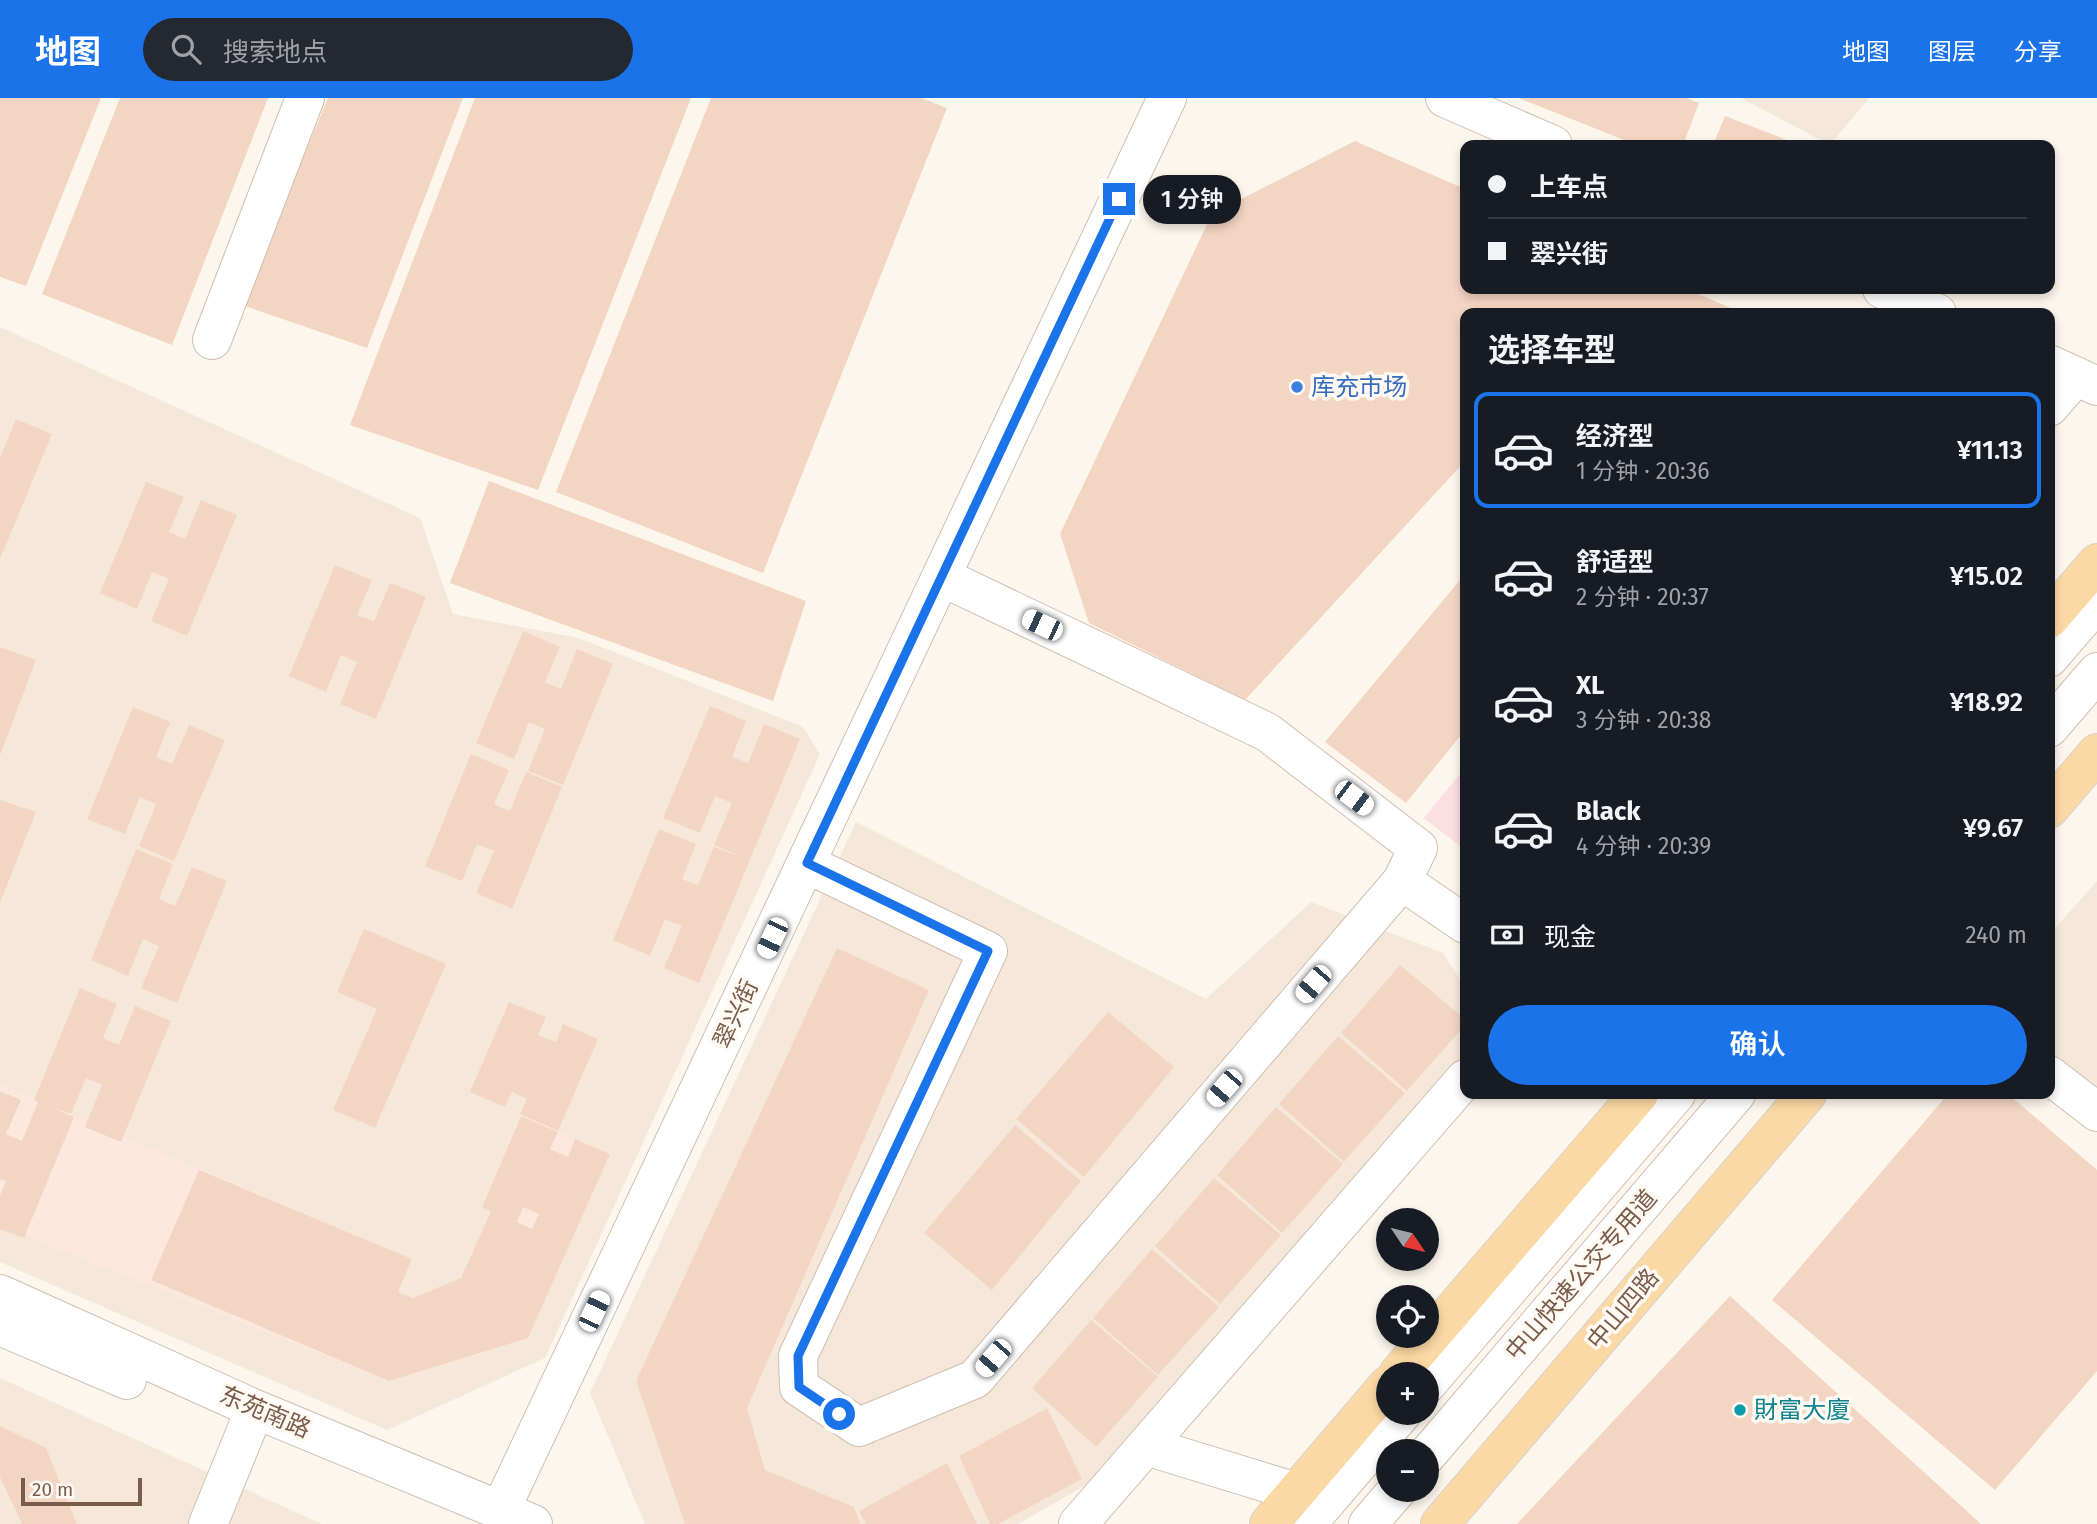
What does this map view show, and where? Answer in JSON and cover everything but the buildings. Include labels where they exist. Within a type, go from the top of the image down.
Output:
[{"type":"main road","points":[[2055,612],[2097,563]]},
{"type":"main road","points":[[2055,802],[2097,753]]},
{"type":"main road","points":[[1408,1362],[1635,1099]]},
{"type":"main road","name":"中山四路","points":[[1440,1524],[1803,1099]]},
{"type":"main road","points":[[1269,1524],[1302,1508],[1376,1402]]},
{"type":"street","points":[[212,340],[305,98]]},
{"type":"street","name":"翠兴街","points":[[517,1517],[807,863],[1167,98]]},
{"type":"street","points":[[1445,98],[1542,140]]},
{"type":"street","points":[[1893,294],[1926,308]]},
{"type":"street","points":[[2055,399],[2074,375]]},
{"type":"street","points":[[807,863],[988,951],[798,1356],[799,1387],[859,1427],[975,1379],[1402,881],[1418,848],[1267,732],[942,577]]},
{"type":"street","points":[[2055,651],[2097,603]]},
{"type":"street","points":[[2055,721],[2097,672]]},
{"type":"street","points":[[1402,881],[1460,921]]},
{"type":"street","points":[[2055,1080],[2097,1112]]},
{"type":"street","points":[[1077,1524],[1460,1085]]},
{"type":"street","name":"中山快速公交专用道","points":[[1439,1370],[1672,1099]]},
{"type":"street","name":"中山快速公交专用道","points":[[1439,1441],[1732,1099]]},
{"type":"street","name":"东苑南路","points":[[0,1294],[250,1420],[465,1524]]},
{"type":"street","name":"东苑南路","points":[[0,1326],[517,1517]]},
{"type":"street","points":[[208,1524],[250,1420]]},
{"type":"street","points":[[1146,1446],[1302,1508],[1389,1425]]},
{"type":"street","points":[[1368,1524],[1387,1502]]},
{"type":"shaded area","points":[[1741,98],[1869,98],[1834,140],[1821,140]]},
{"type":"shaded area","points":[[0,327],[420,518],[453,614],[579,638],[803,727],[820,754],[545,1358],[387,1430],[0,1262]]},
{"type":"shaded area","points":[[1460,774],[1460,846],[1424,818]]},
{"type":"shaded area","points":[[856,822],[1206,999],[1311,902],[1443,953],[1460,979],[1460,1062],[1093,1481],[1018,1524],[645,1524],[590,1393]]},
{"type":"shaded area","points":[[2097,881],[2097,1096],[2055,1065],[2055,928]]},
{"type":"shaded area","points":[[0,1084],[412,1259],[398,1292],[413,1298],[461,1278],[491,1211],[482,1207],[520,1114],[610,1154],[528,1338],[389,1381],[0,1226]]},
{"type":"shaded area","points":[[0,1378],[322,1524],[0,1524]]},
{"type":"place","name":"库充市场","points":[[1297,387]]},
{"type":"place","name":"財富大廈","points":[[1740,1410]]},
{"type":"route","points":[[839,1414],[799,1387],[798,1356],[988,951],[807,863],[1119,199]]}]
